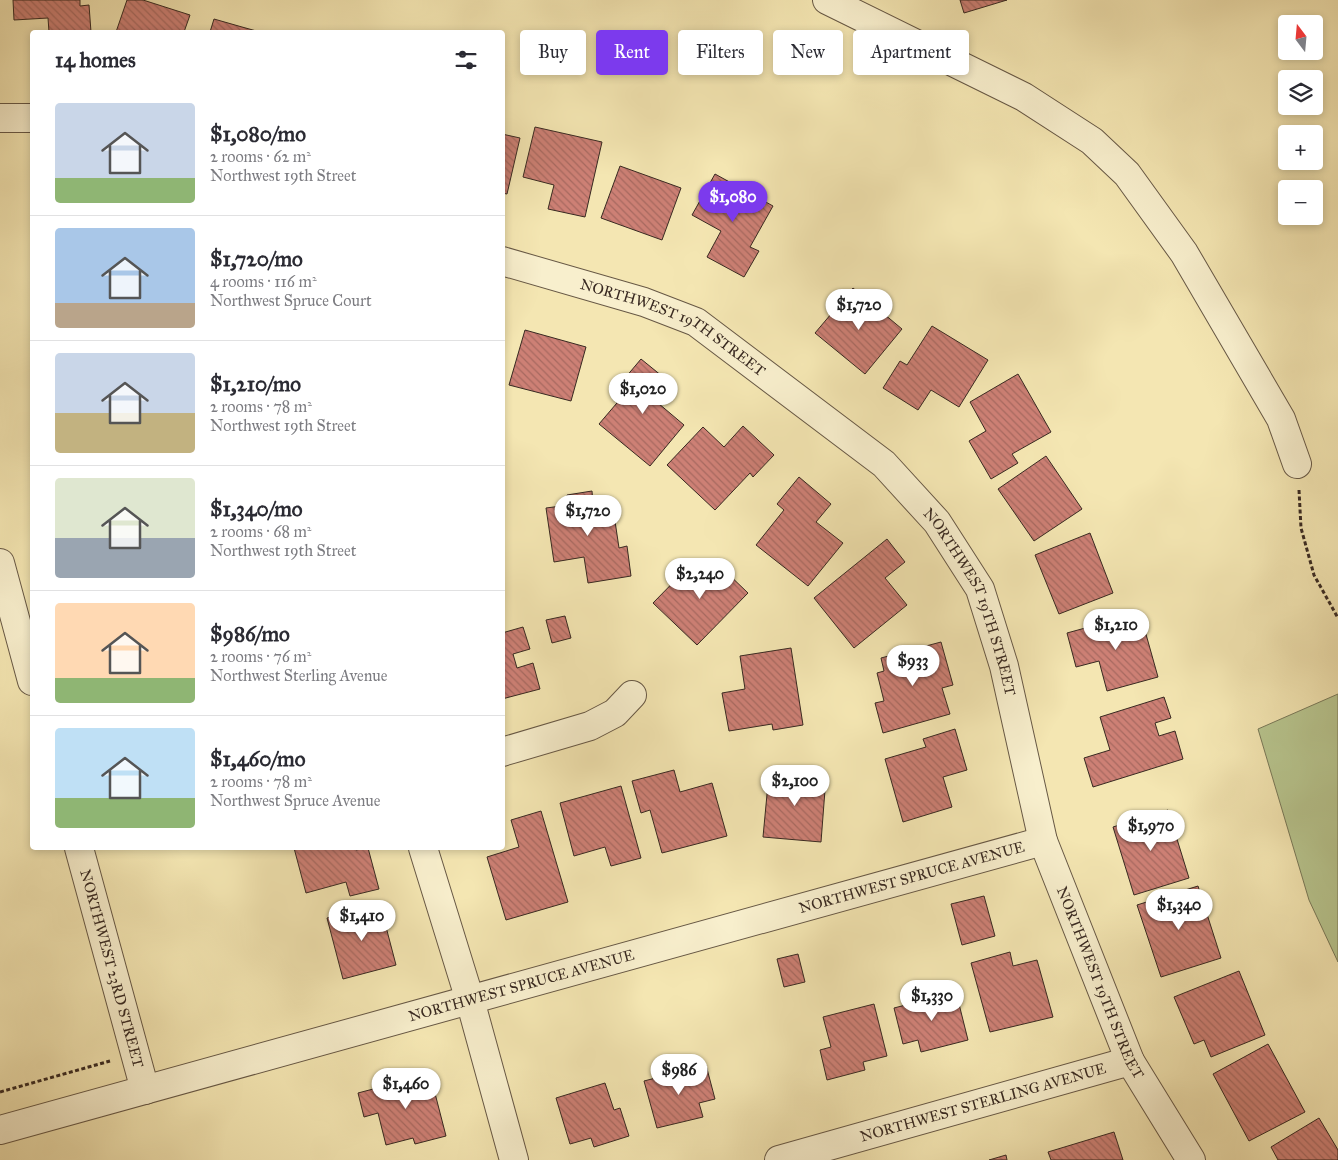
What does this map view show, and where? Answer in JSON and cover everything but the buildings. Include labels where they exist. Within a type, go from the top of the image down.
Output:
[{"type":"street","points":[[827,0],[1024,97],[1092,141],[1127,174],[1184,253],[1213,302],[1281,419],[1297,464]]},
{"type":"street","points":[[0,118],[30,118]]},
{"type":"street","name":"NORTHWEST 19TH STREET","points":[[505,262],[644,302],[696,322],[884,464],[937,522],[980,589],[1004,666],[1044,841],[1130,1061],[1191,1160]]},
{"type":"street","points":[[0,564],[30,674]]},
{"type":"street","points":[[505,751],[590,726],[615,712],[632,695]]},
{"type":"street","name":"NORTHWEST SPRUCE AVENUE","points":[[0,1130],[1044,841]]},
{"type":"street","name":"NORTHWEST 23RD STREET","points":[[79,850],[146,1090]]},
{"type":"street","points":[[425,850],[470,1000],[514,1160]]},
{"type":"street","name":"NORTHWEST STERLING AVENUE","points":[[779,1160],[1130,1061]]},
{"type":"path","points":[[1297,464],[1301,528],[1314,575],[1338,618]]},
{"type":"path","points":[[0,1092],[136,1054]]},
{"type":"green space","points":[[1338,694],[1338,962],[1309,900],[1258,729]]}]
